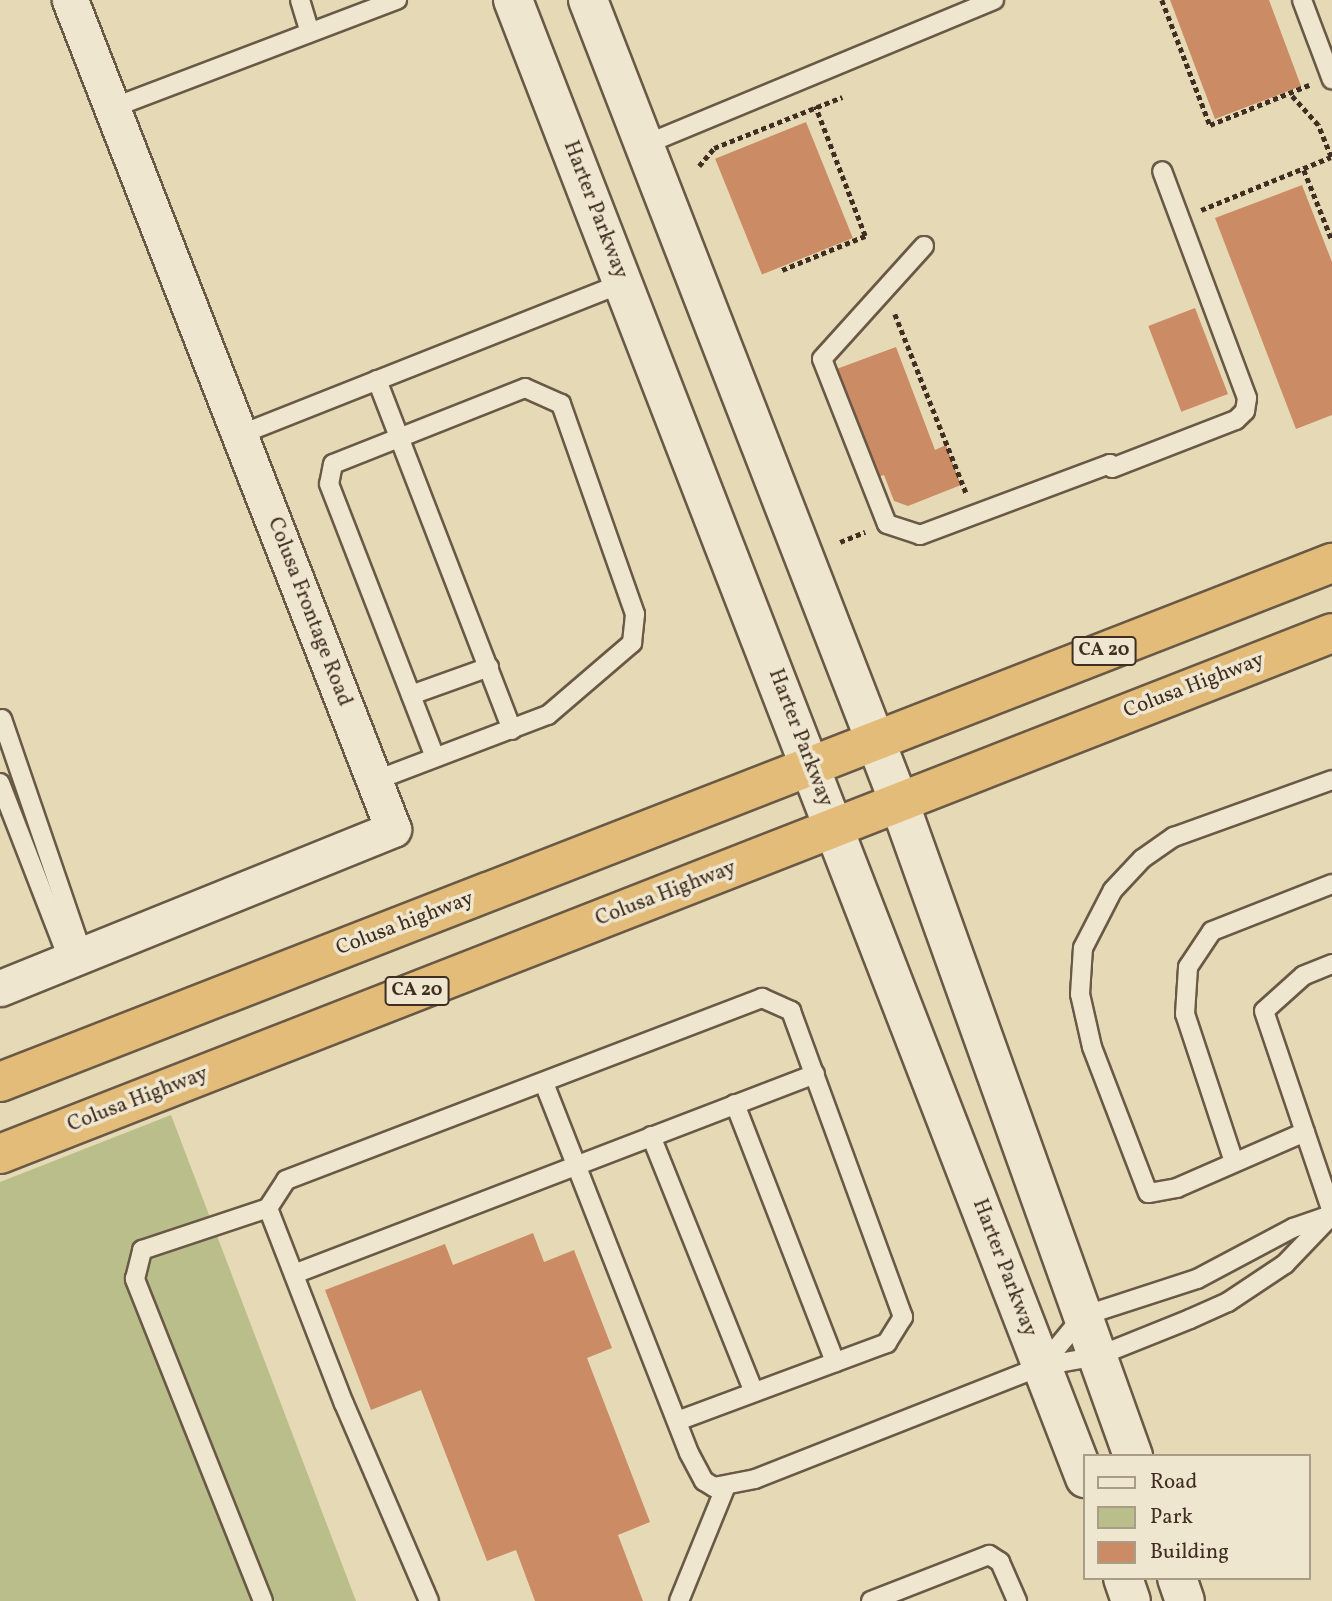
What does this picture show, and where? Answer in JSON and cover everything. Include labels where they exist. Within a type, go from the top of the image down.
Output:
[{"type":"highway","name":"CA 20","points":[[811,766],[1332,563]]},
{"type":"highway","name":"Colusa Highway","points":[[0,1154],[1332,633]]},
{"type":"highway","name":"Colusa highway","points":[[0,1082],[811,766]]},
{"type":"street","name":"Colusa Frontage Road","points":[[0,988],[393,829],[70,0]]},
{"type":"street","name":"Harter Parkway","points":[[513,0],[1084,1475]]},
{"type":"street","points":[[588,0],[876,740],[1132,1454]]},
{"type":"street","points":[[1124,1580],[1131,1601]]},
{"type":"street","points":[[1178,1580],[1185,1601]]},
{"type":"lane","points":[[299,0],[310,32]]},
{"type":"lane","points":[[112,107],[397,0]]},
{"type":"lane","points":[[645,145],[994,0]]},
{"type":"lane","points":[[1302,0],[1332,80]]},
{"type":"lane","points":[[924,246],[822,359],[886,520],[920,535],[1110,464],[1112,468],[1236,420],[1245,411],[1247,398],[1162,171]]},
{"type":"lane","points":[[240,435],[623,283]]},
{"type":"lane","points":[[377,380],[512,730]]},
{"type":"lane","points":[[374,780],[548,715],[632,643],[635,614],[561,404],[525,388],[333,464],[329,484],[435,757]]},
{"type":"lane","points":[[411,695],[489,667]]},
{"type":"lane","points":[[2,719],[76,959]]},
{"type":"lane","points":[[1305,1132],[1177,1188],[1148,1193],[1092,1047],[1080,994],[1083,948],[1113,890],[1142,859],[1174,837],[1332,780]]},
{"type":"lane","points":[[0,783],[76,959]]},
{"type":"lane","points":[[1234,1162],[1185,1014],[1188,967],[1212,931],[1332,884]]},
{"type":"lane","points":[[1332,964],[1303,976],[1264,1011],[1332,1214]]},
{"type":"lane","points":[[263,1601],[135,1279],[142,1250],[268,1208],[286,1180],[762,998],[792,1011],[903,1317],[887,1343],[677,1420]]},
{"type":"lane","points":[[293,1274],[814,1074]]},
{"type":"lane","points":[[544,1083],[677,1420],[704,1481],[725,1488],[1042,1367],[1098,1356],[1228,1302],[1285,1265],[1332,1214]]},
{"type":"lane","points":[[735,1104],[835,1362]]},
{"type":"lane","points":[[651,1136],[754,1392]]},
{"type":"lane","points":[[268,1208],[429,1601]]},
{"type":"lane","points":[[1042,1367],[1083,1316],[1197,1279],[1293,1228],[1332,1214]]},
{"type":"lane","points":[[679,1601],[725,1488]]},
{"type":"lane","points":[[871,1601],[989,1555],[1000,1562],[1017,1601]]},
{"type":"path","points":[[1162,0],[1210,125],[1310,87],[1304,75]]},
{"type":"path","points":[[1197,212],[1331,157],[1318,125],[1290,94]]},
{"type":"path","points":[[699,166],[714,148],[842,97]]},
{"type":"path","points":[[782,270],[865,236],[816,106]]},
{"type":"path","points":[[1304,170],[1332,240]]},
{"type":"path","points":[[1324,220],[1332,216]]},
{"type":"path","points":[[893,309],[970,504]]},
{"type":"path","points":[[840,542],[886,520]]},
{"type":"green space","points":[[171,1115],[356,1601],[0,1601],[0,1182]]},
{"type":"building","points":[[1170,0],[1269,0],[1301,86],[1215,119]]},
{"type":"building","points":[[806,122],[853,238],[762,275],[715,159]]},
{"type":"building","points":[[1302,185],[1332,262],[1332,415],[1296,429],[1215,218]]},
{"type":"building","points":[[1195,308],[1228,394],[1181,412],[1148,326]]},
{"type":"building","points":[[896,347],[935,450],[946,445],[961,485],[908,506],[894,501],[884,475],[872,479],[831,371]]},
{"type":"building","points":[[533,1233],[544,1262],[574,1250],[612,1348],[587,1358],[650,1522],[618,1535],[643,1601],[535,1601],[516,1550],[487,1561],[421,1390],[371,1410],[325,1290],[445,1244],[453,1265]]}]
